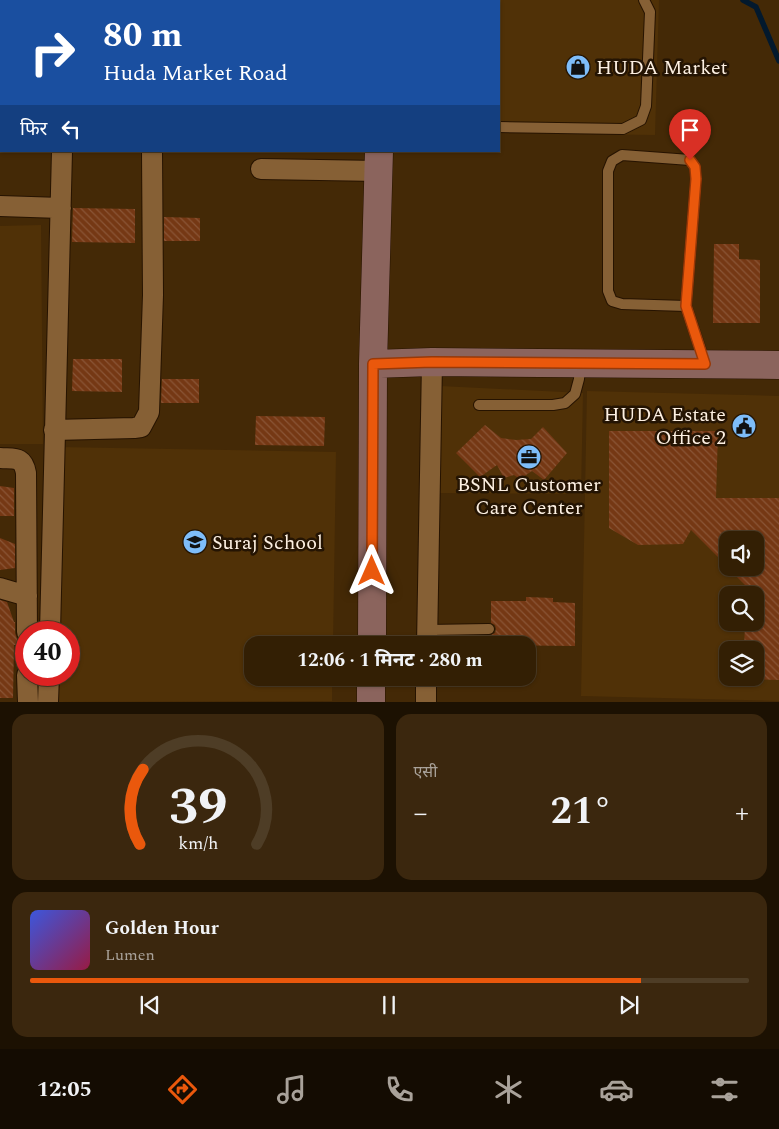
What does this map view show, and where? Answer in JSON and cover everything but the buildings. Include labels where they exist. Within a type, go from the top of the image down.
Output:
[{"type":"street","points":[[50,621],[62,152]]},
{"type":"street","points":[[54,430],[134,428],[141,427],[145,422],[148,412],[154,295],[152,152]]},
{"type":"street","points":[[261,169],[378,161],[373,364],[372,636]]},
{"type":"street","points":[[0,206],[61,208]]},
{"type":"street","points":[[373,364],[432,362],[779,365]]},
{"type":"street","points":[[427,636],[432,362]]},
{"type":"street","points":[[0,458],[16,458],[21,460],[25,466],[27,621]]},
{"type":"street","points":[[0,588],[27,596]]},
{"type":"street","points":[[27,686],[28,702]]},
{"type":"street","points":[[48,702],[49,686]]},
{"type":"street","points":[[371,686],[371,702]]},
{"type":"street","points":[[426,686],[426,702]]},
{"type":"lane","points":[[500,127],[623,129],[641,120],[646,106],[650,12],[644,0]]},
{"type":"lane","points":[[686,306],[622,304],[612,301],[608,291],[608,171],[612,161],[622,156],[690,160],[695,167],[696,179],[686,306],[705,364]]},
{"type":"lane","points":[[479,405],[565,404],[575,394],[579,379],[580,363]]},
{"type":"lane","points":[[435,636],[489,629]]},
{"type":"shaded area","name":"HUDA Market","points":[[500,0],[659,0],[655,135],[500,133]]},
{"type":"shaded area","points":[[41,225],[43,444],[0,444],[0,226]]},
{"type":"shaded area","points":[[440,386],[583,393],[581,494],[438,493]]},
{"type":"shaded area","points":[[587,391],[779,396],[779,701],[581,696]]},
{"type":"shaded area","name":"Suraj School","points":[[57,447],[336,452],[333,636],[244,636],[244,686],[332,686],[332,701],[53,702],[54,686],[80,686],[80,621],[54,621]]},
{"type":"waterway","points":[[743,0],[756,7],[779,61]]},
{"type":"place","name":"HUDA Market","points":[[578,67]]},
{"type":"place","name":"HUDA Estate Office 2","points":[[744,426]]},
{"type":"place","name":"BSNL Customer Care Center","points":[[529,457]]},
{"type":"place","name":"Suraj School","points":[[195,542]]},
{"type":"route","points":[[372,571],[373,364],[432,362],[705,364],[686,306],[696,179],[695,167],[690,160]]}]
